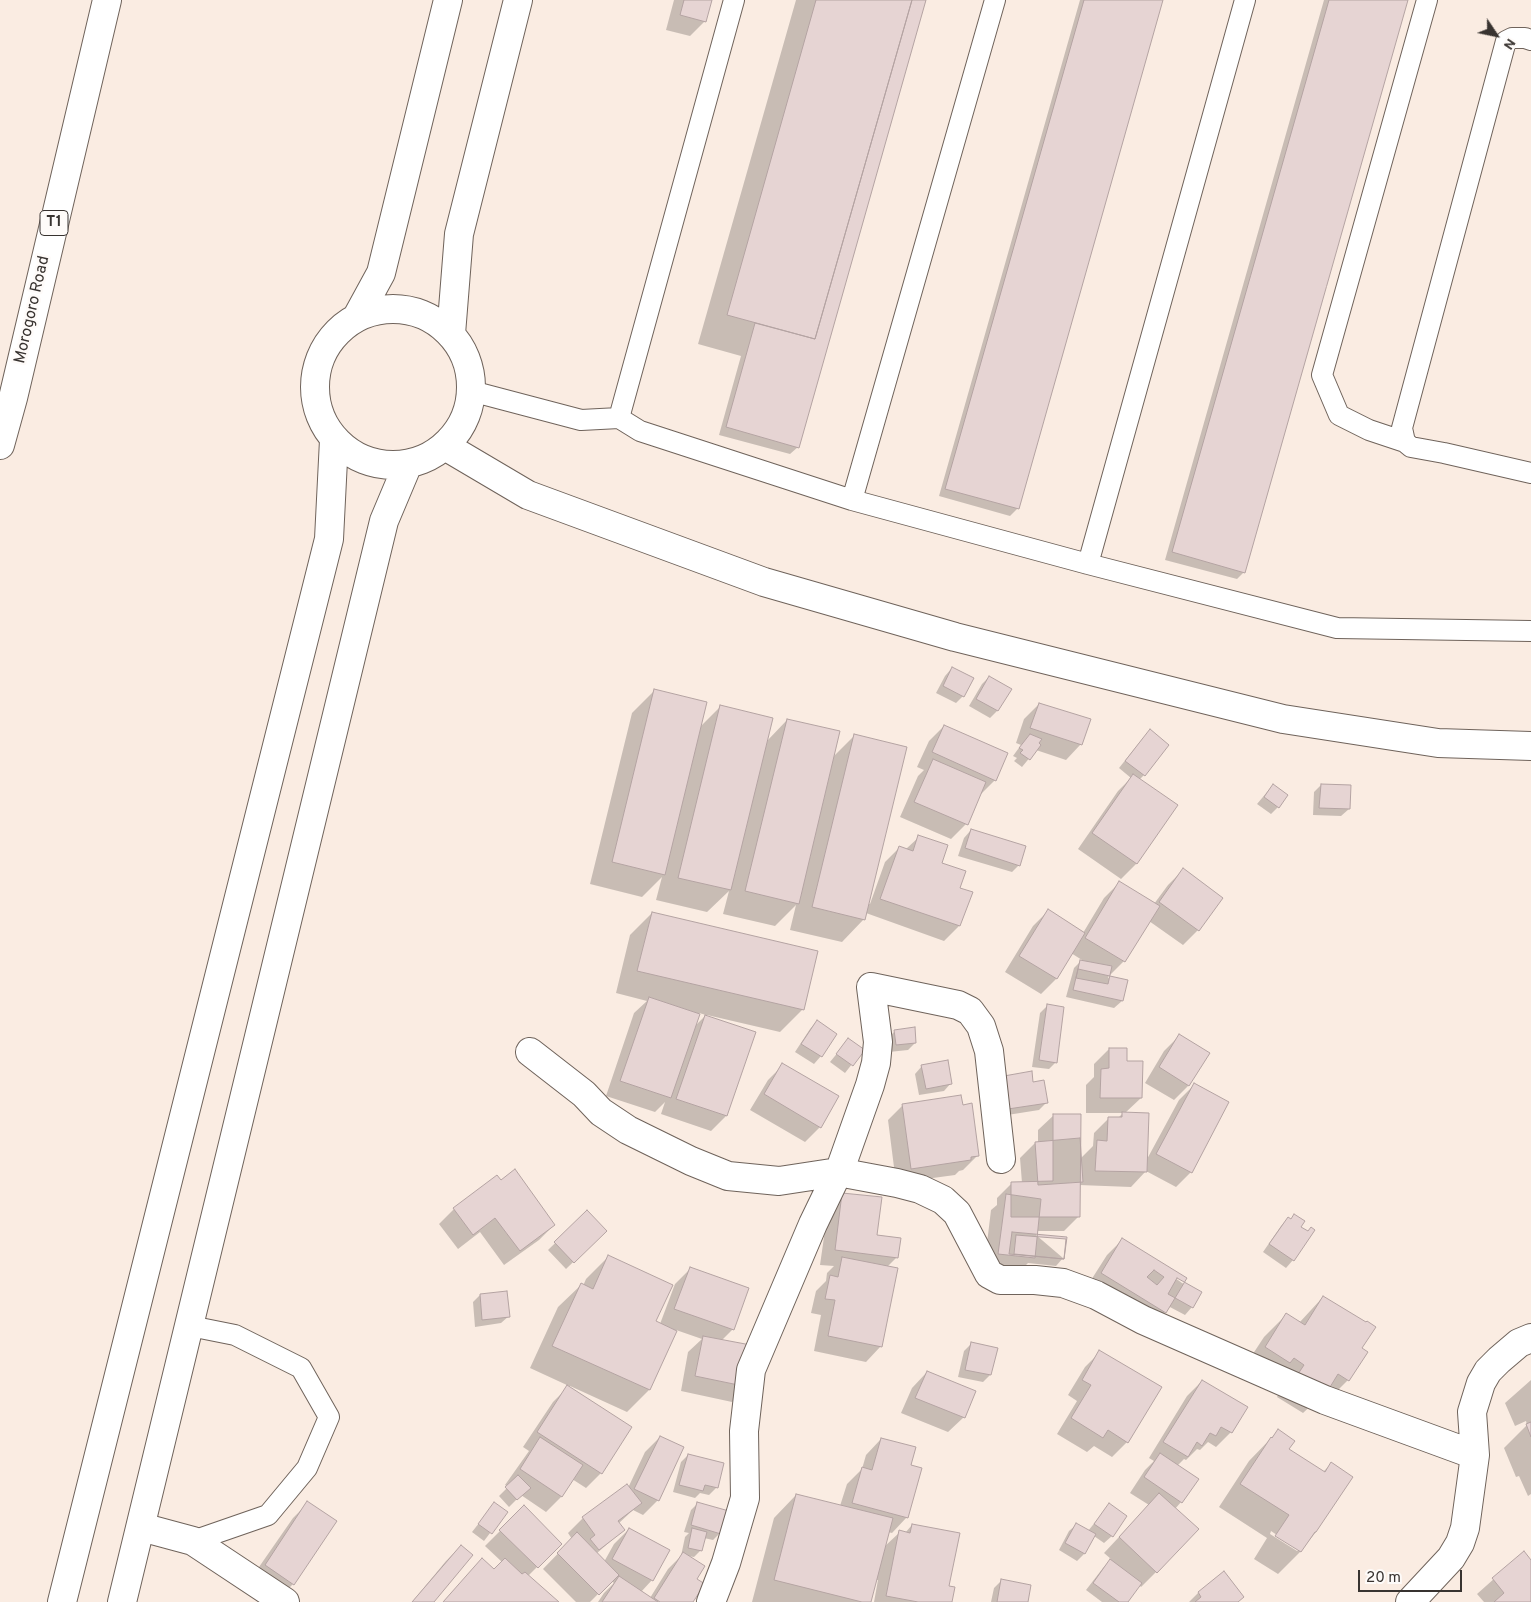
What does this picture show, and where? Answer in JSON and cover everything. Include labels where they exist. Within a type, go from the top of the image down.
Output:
[{"type":"main road","name":"Morogoro Road","points":[[0,445],[107,0]]},
{"type":"main road","points":[[358,316],[381,273],[448,0]]},
{"type":"main road","points":[[451,334],[459,234],[518,0]]},
{"type":"main road","points":[[398,308],[417,312],[436,321],[451,334],[463,351],[470,371],[471,391],[467,411],[458,430],[445,446],[428,457],[408,464],[388,466],[368,462],[350,453],[334,440],[322,423],[315,404],[318,362],[327,344],[340,328],[358,316],[376,310],[398,308]]},
{"type":"main road","points":[[62,1602],[330,539],[334,440]]},
{"type":"main road","points":[[445,446],[528,495],[764,582],[955,637],[1283,719],[1438,742],[1531,746]]},
{"type":"main road","points":[[122,1602],[384,521],[408,464]]},
{"type":"main road","points":[[711,1602],[726,1562],[745,1498],[744,1431],[752,1370],[790,1275],[838,1172],[867,1094],[876,1063],[878,1042],[871,987],[958,1005],[970,1011],[981,1026],[989,1051],[1001,1159]]},
{"type":"main road","points":[[530,1052],[584,1094],[601,1112],[628,1130],[691,1161],[728,1176],[780,1181],[838,1172],[920,1189],[943,1200],[957,1213],[989,1274],[1000,1280],[1035,1280],[1063,1283],[1096,1295],[1144,1320],[1325,1400],[1475,1455]]},
{"type":"main road","points":[[1410,1602],[1451,1558],[1460,1544],[1465,1528],[1475,1455],[1472,1412],[1480,1384],[1488,1371],[1499,1360],[1519,1343],[1531,1338]]},
{"type":"main road","points":[[141,1527],[193,1541],[285,1602]]},
{"type":"lane","points":[[619,418],[734,0]]},
{"type":"lane","points":[[852,500],[995,0]]},
{"type":"lane","points":[[1088,564],[1245,0]]},
{"type":"lane","points":[[1427,0],[1322,375],[1340,415],[1369,430],[1405,442],[1411,447],[1531,473]]},
{"type":"lane","points":[[1405,442],[1402,428],[1506,41],[1512,38],[1531,40]]},
{"type":"lane","points":[[471,391],[581,420],[619,418],[640,431],[852,500],[1088,564],[1337,628],[1531,631]]},
{"type":"lane","points":[[190,1326],[235,1335],[300,1368],[328,1417],[307,1468],[268,1514],[193,1541]]},
{"type":"building","points":[[684,0],[712,0],[706,22],[680,15]]},
{"type":"building","points":[[816,0],[912,0],[815,339],[727,315]]},
{"type":"building","points":[[912,0],[926,0],[799,448],[726,427],[755,323],[815,339]]},
{"type":"building","points":[[1084,0],[1163,0],[1019,509],[945,489]]},
{"type":"building","points":[[1329,0],[1408,0],[1245,573],[1172,552]]},
{"type":"building","points":[[952,667],[974,678],[964,697],[943,686]]},
{"type":"building","points":[[989,676],[1012,689],[998,711],[976,699]]},
{"type":"building","points":[[654,689],[707,702],[665,875],[612,862]]},
{"type":"building","points":[[1039,703],[1091,719],[1082,745],[1030,728]]},
{"type":"building","points":[[720,705],[773,718],[731,890],[678,878]]},
{"type":"building","points":[[787,719],[840,731],[799,904],[745,891]]},
{"type":"building","points":[[944,725],[1008,753],[996,781],[932,752]]},
{"type":"building","points":[[1150,729],[1169,745],[1145,776],[1125,761]]},
{"type":"building","points":[[854,734],[907,747],[865,920],[812,907]]},
{"type":"building","points":[[1030,734],[1042,739],[1039,743],[1041,745],[1030,760],[1020,753],[1023,750],[1019,748]]},
{"type":"building","points":[[933,759],[986,782],[968,825],[914,802]]},
{"type":"building","points":[[1133,774],[1178,805],[1137,864],[1092,833]]},
{"type":"building","points":[[1273,784],[1288,795],[1279,808],[1264,797]]},
{"type":"building","points":[[1321,784],[1351,785],[1350,809],[1319,808]]},
{"type":"building","points":[[971,829],[1026,846],[1020,866],[965,848]]},
{"type":"building","points":[[918,835],[948,845],[942,863],[966,871],[960,888],[973,892],[960,926],[880,899],[899,846],[913,851]]},
{"type":"building","points":[[1183,868],[1223,898],[1199,931],[1159,902]]},
{"type":"building","points":[[1119,881],[1160,906],[1125,962],[1085,938]]},
{"type":"building","points":[[1048,909],[1085,933],[1057,979],[1019,956]]},
{"type":"building","points":[[652,912],[818,951],[804,1010],[637,971]]},
{"type":"building","points":[[1080,960],[1112,966],[1108,984],[1076,978]]},
{"type":"building","points":[[1078,969],[1128,980],[1123,1001],[1073,990]]},
{"type":"building","points":[[649,997],[700,1014],[671,1098],[620,1081]]},
{"type":"building","points":[[1047,1004],[1064,1007],[1057,1063],[1039,1060]]},
{"type":"building","points":[[705,1015],[756,1032],[727,1116],[676,1099]]},
{"type":"building","points":[[817,1020],[837,1034],[822,1057],[801,1044]]},
{"type":"building","points":[[915,1027],[916,1043],[896,1045],[894,1030]]},
{"type":"building","points":[[1179,1034],[1210,1053],[1189,1086],[1159,1067]]},
{"type":"building","points":[[848,1038],[865,1050],[853,1066],[836,1054]]},
{"type":"building","points":[[1109,1048],[1127,1048],[1127,1061],[1143,1061],[1142,1098],[1100,1098],[1101,1069],[1109,1068]]},
{"type":"building","points":[[948,1060],[952,1084],[926,1089],[921,1065]]},
{"type":"building","points":[[782,1063],[839,1096],[821,1128],[764,1094]]},
{"type":"building","points":[[1032,1071],[1033,1082],[1044,1080],[1048,1103],[1008,1109],[1004,1076]]},
{"type":"building","points":[[1194,1083],[1229,1102],[1192,1173],[1156,1154]]},
{"type":"building","points":[[961,1095],[963,1105],[972,1103],[979,1156],[971,1157],[971,1160],[911,1169],[902,1104]]},
{"type":"building","points":[[1122,1112],[1149,1113],[1147,1172],[1095,1171],[1097,1140],[1107,1141],[1108,1117],[1122,1117]]},
{"type":"building","points":[[1053,1114],[1081,1114],[1080,1217],[1011,1217],[1011,1182],[1053,1181]]},
{"type":"building","points":[[1080,1138],[1083,1182],[1038,1185],[1035,1142]]},
{"type":"building","points":[[515,1169],[555,1225],[520,1251],[495,1218],[473,1235],[453,1208],[497,1175],[501,1180]]},
{"type":"building","points":[[842,1193],[882,1197],[877,1235],[901,1238],[898,1258],[835,1250]]},
{"type":"building","points":[[1006,1194],[1041,1199],[1035,1258],[998,1254]]},
{"type":"building","points":[[587,1210],[607,1231],[574,1263],[554,1242]]},
{"type":"building","points":[[1294,1214],[1305,1221],[1301,1227],[1308,1231],[1311,1227],[1315,1230],[1294,1261],[1269,1244],[1288,1217],[1291,1219]]},
{"type":"building","points":[[1012,1232],[1067,1237],[1064,1259],[1009,1254]]},
{"type":"building","points":[[1016,1235],[1066,1239],[1064,1259],[1014,1254]]},
{"type":"building","points":[[1122,1238],[1187,1278],[1166,1313],[1101,1273]]},
{"type":"building","points":[[608,1255],[673,1285],[656,1321],[677,1331],[650,1390],[552,1346],[581,1283],[593,1289]]},
{"type":"building","points":[[842,1257],[898,1268],[882,1347],[828,1336],[835,1300],[825,1299],[830,1275],[838,1277]]},
{"type":"building","points":[[690,1267],[749,1288],[734,1330],[674,1309]]},
{"type":"building","points":[[1154,1270],[1164,1277],[1157,1285],[1147,1277]]},
{"type":"building","points":[[1177,1278],[1202,1292],[1193,1308],[1168,1294]]},
{"type":"building","points":[[507,1291],[510,1317],[482,1320],[480,1294]]},
{"type":"building","points":[[1323,1296],[1376,1327],[1362,1348],[1368,1352],[1349,1381],[1338,1374],[1327,1392],[1298,1374],[1304,1365],[1294,1358],[1290,1363],[1265,1347],[1286,1313],[1305,1325]]},
{"type":"building","points":[[703,1336],[756,1346],[748,1387],[695,1376]]},
{"type":"building","points":[[971,1342],[998,1348],[991,1375],[965,1370]]},
{"type":"building","points":[[1099,1350],[1162,1387],[1128,1443],[1108,1430],[1103,1438],[1071,1418],[1091,1385],[1082,1380]]},
{"type":"building","points":[[927,1371],[976,1391],[965,1418],[915,1398]]},
{"type":"building","points":[[1202,1380],[1248,1407],[1232,1433],[1221,1427],[1216,1436],[1210,1433],[1202,1446],[1197,1442],[1188,1457],[1163,1442]]},
{"type":"building","points":[[567,1385],[632,1427],[602,1474],[537,1432]]},
{"type":"building","points":[[1531,1422],[1531,1437],[1526,1424]]},
{"type":"building","points":[[1278,1429],[1295,1441],[1289,1449],[1325,1472],[1331,1462],[1353,1477],[1301,1552],[1275,1536],[1289,1515],[1240,1484]]},
{"type":"building","points":[[660,1436],[684,1447],[659,1501],[634,1489]]},
{"type":"building","points":[[540,1437],[583,1465],[562,1497],[520,1469]]},
{"type":"building","points":[[881,1438],[916,1447],[911,1465],[922,1468],[908,1518],[852,1503],[862,1467],[872,1470]]},
{"type":"building","points":[[1160,1453],[1199,1479],[1182,1503],[1144,1477]]},
{"type":"building","points":[[688,1454],[724,1463],[718,1488],[705,1485],[703,1491],[679,1485]]},
{"type":"building","points":[[518,1475],[531,1488],[517,1500],[505,1487]]},
{"type":"building","points":[[627,1484],[642,1503],[618,1521],[625,1530],[599,1550],[590,1539],[595,1535],[582,1517]]},
{"type":"building","points":[[1159,1493],[1199,1529],[1157,1573],[1119,1537]]},
{"type":"building","points":[[796,1494],[893,1518],[871,1602],[862,1602],[774,1580]]},
{"type":"building","points":[[307,1501],[337,1521],[294,1585],[265,1565]]},
{"type":"building","points":[[494,1502],[508,1512],[492,1534],[478,1524]]},
{"type":"building","points":[[697,1502],[729,1511],[721,1534],[691,1525]]},
{"type":"building","points":[[1109,1503],[1127,1516],[1113,1537],[1094,1524]]},
{"type":"building","points":[[524,1505],[562,1544],[538,1568],[499,1530]]},
{"type":"building","points":[[1076,1523],[1096,1534],[1085,1554],[1065,1543]]},
{"type":"building","points":[[912,1524],[960,1533],[949,1586],[955,1587],[952,1602],[918,1602],[886,1596],[899,1530],[910,1533]]},
{"type":"building","points":[[629,1528],[670,1550],[653,1581],[612,1559]]},
{"type":"building","points":[[692,1528],[707,1532],[702,1551],[688,1548]]},
{"type":"building","points":[[577,1532],[619,1575],[599,1595],[557,1553]]},
{"type":"building","points":[[461,1545],[473,1555],[434,1602],[412,1602]]},
{"type":"building","points":[[1524,1551],[1531,1560],[1531,1602],[1494,1602],[1504,1593],[1492,1578]]},
{"type":"building","points":[[683,1552],[705,1566],[697,1579],[705,1584],[693,1602],[660,1602],[654,1598]]},
{"type":"building","points":[[482,1558],[494,1569],[505,1558],[522,1574],[525,1572],[559,1602],[443,1602]]},
{"type":"building","points":[[1110,1559],[1142,1583],[1128,1602],[1119,1602],[1093,1583]]},
{"type":"building","points":[[1224,1571],[1244,1597],[1238,1602],[1195,1602],[1201,1597],[1198,1592]]},
{"type":"building","points":[[619,1576],[658,1602],[602,1602]]},
{"type":"building","points":[[1001,1579],[1031,1585],[1028,1602],[997,1602]]}]
